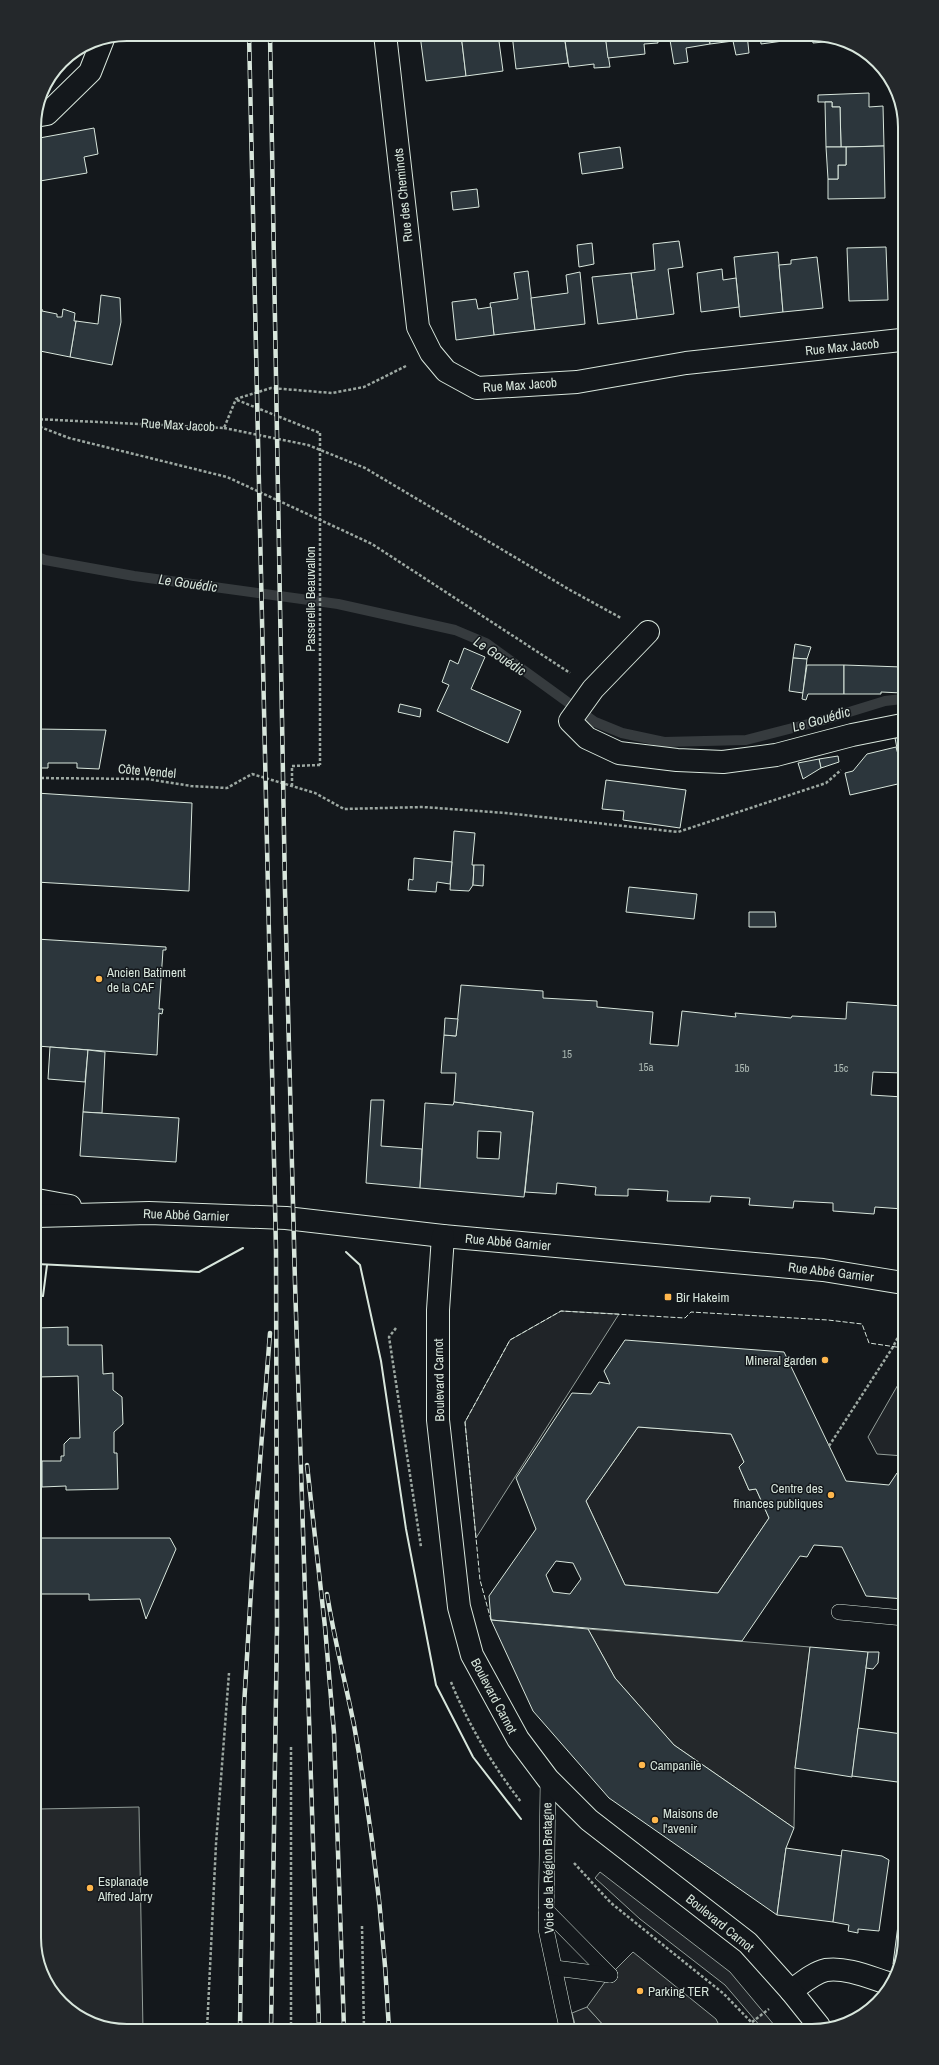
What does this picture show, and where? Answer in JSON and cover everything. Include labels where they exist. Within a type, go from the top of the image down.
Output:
[{"type":"street","name":"Rue des Cheminots","points":[[386,41],[418,327],[431,353]]},
{"type":"street","points":[[42,115],[47,114],[90,72],[100,46]]},
{"type":"street","name":"Rue Max Jacob","points":[[431,353],[446,371],[477,388],[577,382],[686,363],[898,340]]},
{"type":"street","points":[[648,632],[592,690],[570,721],[587,738],[619,752],[678,760],[723,762],[776,756],[852,735],[898,726]]},
{"type":"street","points":[[41,1201],[113,1214]]},
{"type":"street","points":[[41,1216],[113,1214]]},
{"type":"street","name":"Rue Abbé Garnier","points":[[113,1214],[286,1218],[443,1236],[823,1270],[898,1282]]},
{"type":"street","name":"Boulevard Carnot","points":[[443,1236],[438,1310],[438,1420],[459,1607],[472,1655],[518,1739],[548,1778],[589,1820],[748,1943],[791,1991],[817,2024]]},
{"type":"street","points":[[791,1991],[811,1977],[826,1970],[848,1971],[886,1982]]},
{"type":"lane","points":[[839,1612],[898,1617]]},
{"type":"lane","name":"Voie de la Région Bretagne","points":[[548,1778],[546,1929],[566,2024]]},
{"type":"lane","points":[[546,1910],[610,1975],[555,1968]]},
{"type":"path","points":[[236,399],[271,388],[332,393],[364,386],[431,353]]},
{"type":"path","name":"Rue Max Jacob","points":[[41,419],[224,428],[236,399]]},
{"type":"path","name":"Passerelle Beauvallon","points":[[236,399],[320,433],[320,765],[292,766],[292,786]]},
{"type":"path","points":[[41,426],[69,438],[227,477],[372,544],[516,636],[592,690]]},
{"type":"path","points":[[224,428],[308,445],[365,468],[564,586],[648,632]]},
{"type":"path","points":[[292,786],[315,793],[344,809],[430,807],[506,813],[678,832],[826,783],[848,763],[852,735]]},
{"type":"path","name":"Côte Vendel","points":[[41,778],[147,779],[191,786],[227,788],[252,774],[292,786]]},
{"type":"path","points":[[829,1446],[894,1347],[898,1338]]},
{"type":"path","points":[[207,2024],[216,1844],[229,1673]]},
{"type":"path","points":[[291,1747],[291,2024]]},
{"type":"path","points":[[362,1926],[364,2024]]},
{"type":"shaded area","points":[[561,1311],[619,1314],[476,1538],[465,1422],[510,1340]]},
{"type":"shaded area","points":[[898,1385],[898,1456],[877,1454],[868,1437]]},
{"type":"shaded area","points":[[638,1427],[731,1434],[744,1462],[739,1467],[749,1490],[756,1489],[769,1518],[718,1593],[625,1585],[586,1501]]},
{"type":"shaded area","points":[[588,1629],[810,1647],[795,1768],[794,1828],[674,1745],[615,1678]]},
{"type":"shaded area","name":"Esplanade Alfred Jarry","points":[[139,1807],[143,2024],[121,2024],[110,2022],[84,2013],[62,1995],[50,1976],[41,1944],[41,1809]]},
{"type":"shaded area","points":[[600,1872],[730,1972],[773,2024],[758,2024],[725,1985],[640,1919],[595,1878]]},
{"type":"shaded area","name":"Parking TER","points":[[633,1952],[716,2019],[718,2024],[602,2024],[587,2007],[610,1975]]},
{"type":"shaded area","points":[[587,2007],[602,2024],[575,2024],[572,2013]]},
{"type":"building","points":[[421,41],[462,41],[466,76],[426,81]]},
{"type":"building","points":[[462,41],[499,41],[503,71],[466,76]]},
{"type":"building","points":[[513,41],[565,41],[568,63],[516,69]]},
{"type":"building","points":[[565,41],[606,41],[610,67],[594,68],[594,64],[569,67]]},
{"type":"building","points":[[606,41],[658,41],[658,43],[644,44],[645,54],[608,58]]},
{"type":"building","points":[[670,41],[710,41],[710,44],[686,48],[688,62],[674,64]]},
{"type":"building","points":[[710,41],[733,41],[710,44]]},
{"type":"building","points":[[733,41],[748,41],[749,53],[736,55]]},
{"type":"building","points":[[761,41],[783,41],[761,44]]},
{"type":"building","points":[[813,41],[824,42],[813,43]]},
{"type":"building","points":[[869,93],[869,107],[883,106],[884,146],[841,147],[840,107],[832,107],[832,102],[818,102],[818,95]]},
{"type":"building","points":[[825,102],[832,102],[832,107],[840,107],[841,147],[826,147]]},
{"type":"building","points":[[94,128],[98,154],[84,157],[87,173],[41,181],[41,138]]},
{"type":"building","points":[[884,146],[885,198],[828,199],[828,179],[838,179],[838,165],[846,165],[846,147]]},
{"type":"building","points":[[620,147],[623,168],[582,174],[579,153]]},
{"type":"building","points":[[826,147],[846,147],[846,165],[838,165],[838,179],[828,179]]},
{"type":"building","points":[[477,189],[479,207],[453,210],[451,192]]},
{"type":"building","points":[[679,241],[683,267],[668,269],[674,314],[637,319],[631,273],[655,270],[653,244]]},
{"type":"building","points":[[592,243],[594,264],[579,267],[577,245]]},
{"type":"building","points":[[886,247],[888,300],[849,301],[847,248]]},
{"type":"building","points":[[778,252],[783,312],[740,317],[734,257]]},
{"type":"building","points":[[817,257],[823,308],[783,312],[779,265],[791,264],[791,260]]},
{"type":"building","points":[[722,269],[723,280],[736,278],[739,307],[701,312],[697,273]]},
{"type":"building","points":[[528,271],[535,330],[494,335],[490,303],[518,299],[514,273]]},
{"type":"building","points":[[580,272],[585,324],[535,330],[531,298],[568,293],[566,275]]},
{"type":"building","points":[[631,273],[637,319],[598,324],[592,277]]},
{"type":"building","points":[[101,295],[120,298],[121,322],[112,365],[70,357],[76,321],[98,324]]},
{"type":"building","points":[[476,299],[478,309],[491,307],[494,335],[456,340],[452,302]]},
{"type":"building","points":[[41,309],[42,311],[57,314],[57,317],[62,317],[63,309],[75,313],[74,321],[76,321],[70,357],[41,351]]},
{"type":"building","points":[[795,644],[811,647],[807,659],[793,658]]},
{"type":"building","points":[[464,648],[485,657],[471,689],[521,711],[508,743],[437,711],[449,685],[442,682],[450,660],[458,664]]},
{"type":"building","points":[[793,658],[807,659],[803,693],[789,691]]},
{"type":"building","points":[[807,665],[844,665],[844,694],[808,694],[806,700],[802,699]]},
{"type":"building","points":[[844,665],[898,667],[898,693],[844,694]]},
{"type":"building","points":[[400,704],[421,709],[420,717],[398,712]]},
{"type":"building","points":[[41,729],[106,730],[99,769],[77,768],[77,763],[48,763],[48,768],[41,768]]},
{"type":"building","points":[[895,738],[898,738],[898,754]]},
{"type":"building","points":[[896,747],[898,754],[898,784],[850,795],[845,773],[853,771],[867,754]]},
{"type":"building","points":[[838,756],[839,762],[821,768],[819,759]]},
{"type":"building","points":[[819,759],[821,768],[803,779],[798,763]]},
{"type":"building","points":[[606,780],[686,790],[680,828],[623,820],[624,811],[602,809]]},
{"type":"building","points":[[41,793],[192,803],[189,891],[41,882]]},
{"type":"building","points":[[454,831],[475,833],[472,865],[474,865],[473,885],[469,891],[450,890]]},
{"type":"building","points":[[414,858],[452,862],[450,884],[437,882],[436,892],[408,890],[409,879],[413,880]]},
{"type":"building","points":[[474,865],[484,865],[483,886],[473,885]]},
{"type":"building","points":[[629,887],[697,894],[694,919],[626,912]]},
{"type":"building","points":[[749,912],[775,912],[776,927],[749,927]]},
{"type":"building","name":"Ancien Batiment de la CAF","points":[[41,939],[166,947],[166,950],[163,950],[159,1009],[163,1009],[162,1014],[159,1013],[157,1055],[41,1046]]},
{"type":"building","points":[[461,985],[543,991],[543,998],[597,1001],[597,1007],[653,1012],[650,1044],[678,1046],[682,1011],[736,1017],[735,1013],[791,1018],[792,1016],[846,1019],[847,1002],[898,1006],[898,1073],[873,1072],[871,1095],[898,1097],[898,1209],[875,1207],[874,1214],[833,1211],[833,1203],[794,1201],[793,1208],[749,1205],[750,1198],[711,1196],[710,1202],[667,1201],[668,1191],[628,1189],[628,1196],[595,1195],[596,1187],[557,1183],[556,1194],[525,1192],[533,1112],[454,1102],[456,1073],[441,1073],[444,1035],[456,1036]]},
{"type":"building","points":[[445,1018],[458,1019],[456,1036],[444,1035]]},
{"type":"building","points":[[50,1047],[88,1050],[85,1082],[48,1079]]},
{"type":"building","points":[[88,1050],[105,1052],[102,1113],[83,1112]]},
{"type":"building","points":[[371,1100],[384,1100],[381,1146],[422,1149],[420,1188],[366,1183]]},
{"type":"building","points":[[454,1102],[533,1112],[524,1197],[420,1188],[425,1103],[453,1105]],"holes":[[[478,1131],[501,1132],[499,1159],[477,1158]]]},
{"type":"building","points":[[83,1112],[179,1118],[176,1162],[80,1156]]},
{"type":"building","points":[[68,1327],[68,1345],[102,1345],[103,1374],[113,1373],[113,1390],[122,1397],[123,1424],[114,1432],[114,1453],[117,1453],[118,1489],[66,1490],[66,1486],[42,1487],[42,1461],[61,1461],[61,1456],[64,1456],[64,1444],[70,1438],[80,1438],[78,1376],[41,1377],[41,1328]]},
{"type":"building","name":"Centre des finances publiques","points":[[625,1340],[784,1352],[846,1481],[889,1485],[898,1473],[898,1599],[866,1596],[842,1547],[814,1545],[807,1557],[800,1556],[742,1641],[491,1620],[489,1596],[536,1529],[516,1478],[572,1393],[591,1394],[599,1382],[610,1384],[604,1371]],"holes":[[[638,1427],[731,1434],[744,1462],[739,1467],[749,1490],[756,1489],[769,1518],[718,1593],[625,1585],[586,1501]],[[556,1561],[573,1563],[581,1579],[570,1594],[553,1592],[546,1575]]]},
{"type":"building","points":[[41,1538],[170,1538],[176,1549],[146,1619],[140,1599],[89,1600],[89,1594],[41,1594]]},
{"type":"building","name":"Campanile","points":[[491,1620],[588,1629],[615,1678],[674,1745],[794,1828],[786,1848],[777,1915],[609,1798],[533,1711]]},
{"type":"building","points":[[810,1647],[868,1652],[852,1777],[795,1768]]},
{"type":"building","points":[[868,1652],[879,1652],[878,1663],[873,1669],[866,1668]]},
{"type":"building","points":[[858,1728],[898,1733],[898,1782],[852,1776]]},
{"type":"building","points":[[786,1848],[842,1856],[833,1922],[777,1915]]},
{"type":"building","points":[[842,1850],[882,1856],[889,1860],[879,1931],[858,1929],[858,1933],[848,1931],[849,1925],[833,1922]]},
{"type":"building","points":[[898,1925],[897,1949],[893,1964]]},
{"type":"waterway","name":"Le Gouédic","points":[[41,558],[134,576],[338,604],[455,630],[486,643],[595,722],[622,733],[664,742],[746,740],[820,721],[885,701],[898,699]]},
{"type":"railway","points":[[249,41],[276,1250],[277,1627],[271,2024]]},
{"type":"railway","points":[[270,41],[285,891],[295,1283],[319,2024]]},
{"type":"railway","points":[[240,2024],[244,1706],[255,1525],[270,1333]]},
{"type":"railway","points":[[307,1465],[325,1627],[334,1733],[344,2024]]},
{"type":"railway","points":[[327,1594],[354,1725],[372,1838],[384,1953],[389,2024]]},
{"type":"fence","points":[[491,1620],[480,1580],[465,1422],[510,1340],[561,1311],[685,1318],[691,1312],[828,1320],[862,1324],[869,1343],[898,1347]]},
{"type":"wall","points":[[41,1264],[199,1272],[243,1248]]},
{"type":"wall","points":[[346,1252],[360,1265],[381,1361],[406,1529],[436,1685],[473,1757],[521,1819]]},
{"type":"wall","points":[[41,1296],[43,1296],[47,1265]]},
{"type":"place","name":"Ancien Batiment de la CAF","points":[[99,979]]},
{"type":"place","name":"Bir Hakeim","points":[[668,1297]]},
{"type":"place","name":"Mineral garden","points":[[825,1360]]},
{"type":"place","name":"Centre des finances publiques","points":[[831,1495]]},
{"type":"place","name":"Campanile","points":[[642,1765]]},
{"type":"place","name":"Maisons de l'avenir","points":[[655,1820]]},
{"type":"place","name":"Esplanade Alfred Jarry","points":[[90,1888]]},
{"type":"place","name":"Parking TER","points":[[640,1991]]}]
